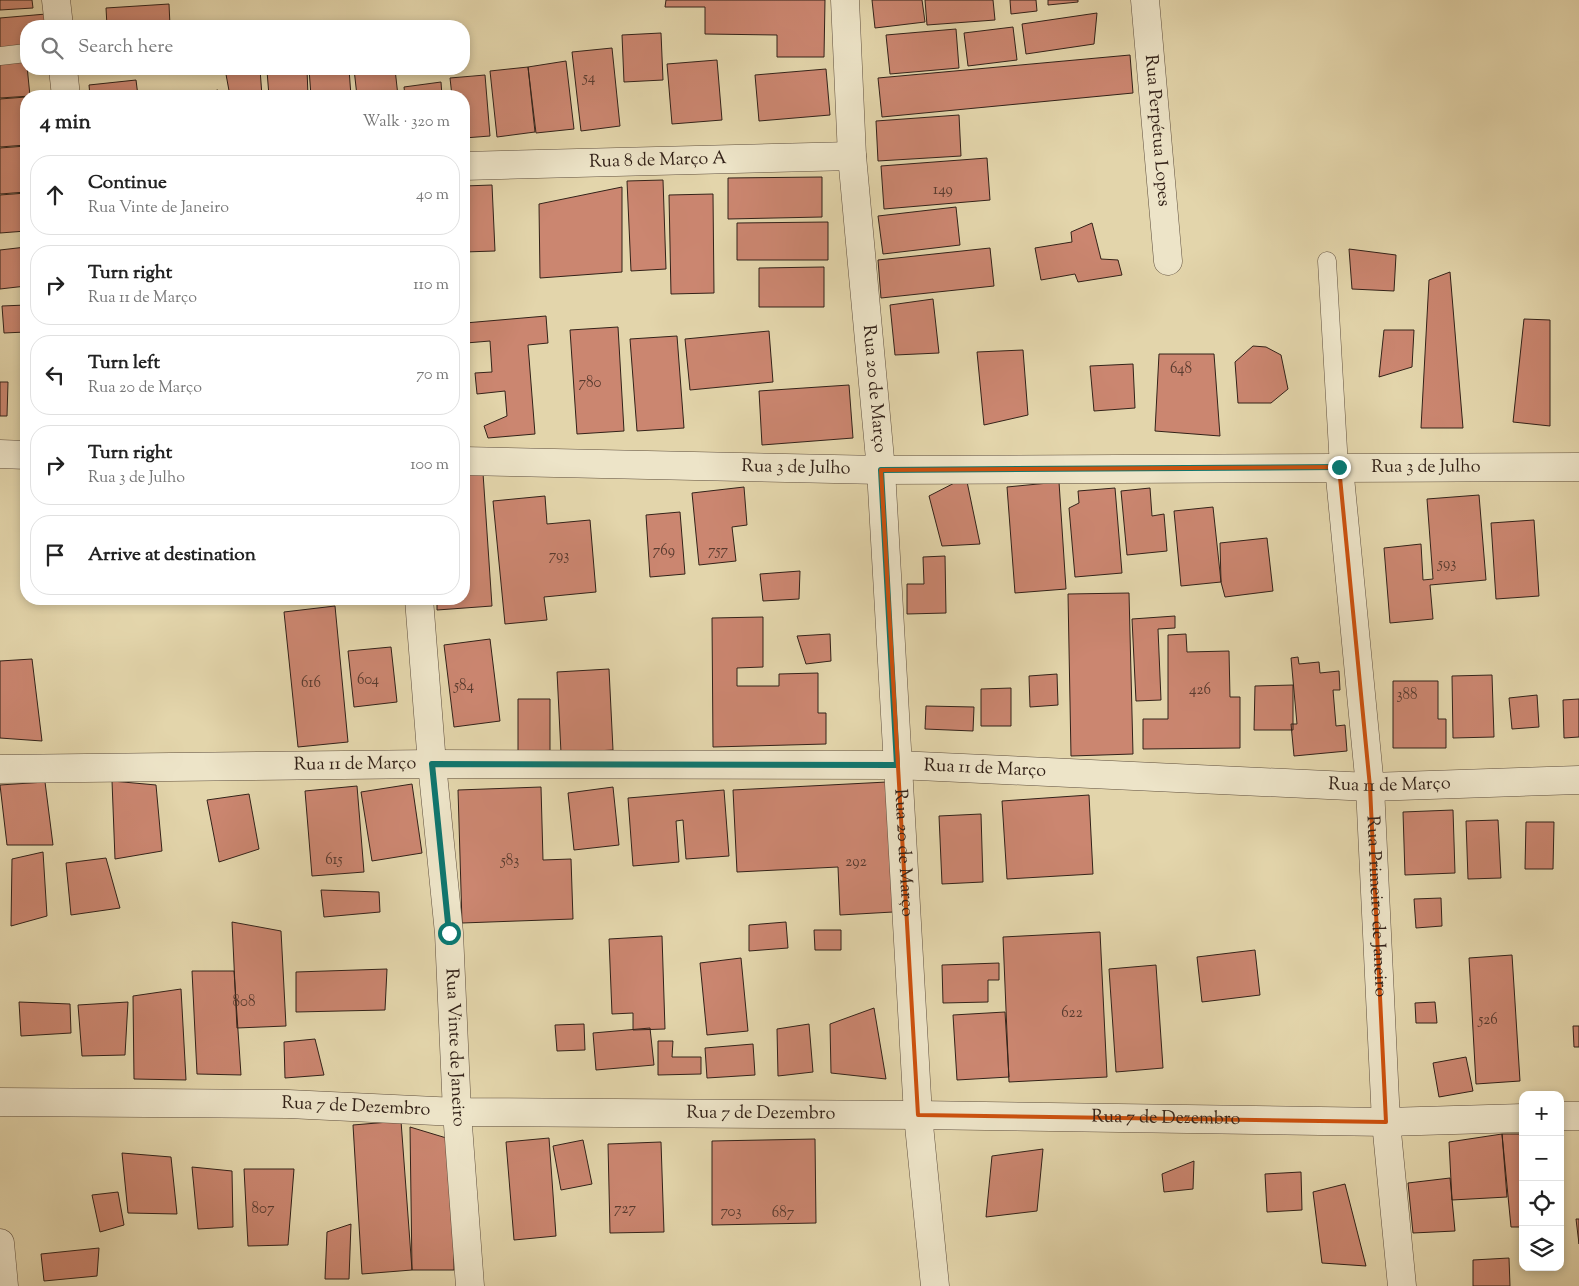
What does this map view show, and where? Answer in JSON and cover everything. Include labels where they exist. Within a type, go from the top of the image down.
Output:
[{"type":"street","points":[[56,0],[58,20]]},
{"type":"street","name":"Rua 20 de Março","points":[[845,0],[852,156],[881,470],[918,1115],[935,1286]]},
{"type":"street","name":"Rua Perpétua Lopes","points":[[1145,0],[1168,261]]},
{"type":"street","points":[[64,75],[65,90]]},
{"type":"street","name":"Rua 8 de Março A","points":[[470,166],[852,156]]},
{"type":"street","points":[[0,454],[20,454]]},
{"type":"street","name":"Rua 3 de Julho","points":[[470,461],[881,470],[1579,467]]},
{"type":"street","name":"Rua Primeiro de Janeiro","points":[[1339,467],[1370,787],[1386,1122],[1402,1286]]},
{"type":"street","name":"Rua Vinte de Janeiro","points":[[419,605],[432,764],[449,933],[457,1112],[470,1286]]},
{"type":"street","name":"Rua 11 de Março","points":[[0,769],[432,764],[897,765],[1370,787],[1579,780]]},
{"type":"street","name":"Rua 7 de Dezembro","points":[[0,1102],[288,1104],[457,1112],[918,1115],[1386,1122],[1519,1118]]},
{"type":"street","points":[[1564,1116],[1579,1116]]},
{"type":"street","points":[[0,1243],[4,1286]]},
{"type":"lane","points":[[0,56],[20,54]]},
{"type":"lane","points":[[1327,261],[1339,467]]},
{"type":"highlighted area","points":[[1339,467],[1370,787],[1386,1122],[918,1115],[881,470]]},
{"type":"building","points":[[0,0],[32,0],[33,8],[0,10]]},
{"type":"building","points":[[666,0],[825,0],[824,57],[777,57],[777,35],[705,34],[705,7],[665,7]]},
{"type":"building","points":[[872,0],[922,0],[925,22],[875,28]]},
{"type":"building","points":[[925,0],[993,0],[995,20],[927,25]]},
{"type":"building","points":[[1010,0],[1036,0],[1037,11],[1011,14]]},
{"type":"building","points":[[1048,0],[1078,0],[1078,2],[1048,5]]},
{"type":"building","points":[[169,4],[170,20],[107,20],[106,8]]},
{"type":"building","points":[[1097,13],[1094,44],[1026,54],[1022,24]]},
{"type":"building","points":[[46,14],[46,20],[20,20],[20,53],[0,55],[0,18]]},
{"type":"building","points":[[1013,27],[1017,60],[968,66],[964,33]]},
{"type":"building","points":[[956,29],[959,68],[890,74],[886,35]]},
{"type":"building","points":[[661,33],[663,80],[624,82],[622,35]]},
{"type":"building","points":[[612,48],[620,126],[581,131],[572,52]]},
{"type":"building","points":[[1130,55],[1133,93],[882,117],[878,78]]},
{"type":"building","points":[[20,56],[20,75],[28,75],[29,90],[20,90],[20,97],[0,98],[0,58]]},
{"type":"building","points":[[717,60],[722,120],[672,124],[667,64]]},
{"type":"building","points":[[566,61],[574,129],[536,133],[528,67]]},
{"type":"building","points":[[528,67],[535,132],[497,137],[490,71]]},
{"type":"building","points":[[826,69],[830,115],[759,121],[755,75]]},
{"type":"building","points":[[226,75],[260,75],[262,90],[229,90]]},
{"type":"building","points":[[267,75],[307,75],[308,90],[269,90]]},
{"type":"building","points":[[309,75],[349,75],[351,90],[311,90]]},
{"type":"building","points":[[355,75],[396,75],[397,90],[356,90]]},
{"type":"building","points":[[485,75],[490,136],[470,138],[470,90],[451,90],[450,78]]},
{"type":"building","points":[[136,80],[137,90],[89,90],[89,85]]},
{"type":"building","points":[[441,82],[442,90],[404,90],[404,87]]},
{"type":"building","points":[[20,97],[20,145],[0,147],[0,99]]},
{"type":"building","points":[[959,115],[961,156],[878,161],[876,121]]},
{"type":"building","points":[[20,146],[20,192],[0,194],[0,148]]},
{"type":"building","points":[[987,158],[990,200],[884,209],[881,166]]},
{"type":"building","points":[[822,177],[822,217],[728,219],[728,178]]},
{"type":"building","points":[[663,180],[666,269],[631,271],[627,181]]},
{"type":"building","points":[[492,185],[495,251],[470,252],[470,186]]},
{"type":"building","points":[[622,187],[622,272],[540,278],[539,204]]},
{"type":"building","points":[[20,193],[20,231],[0,233],[0,195]]},
{"type":"building","points":[[713,194],[714,293],[671,294],[669,195]]},
{"type":"building","points":[[956,207],[960,245],[883,254],[878,216]]},
{"type":"building","points":[[828,222],[828,260],[737,260],[737,223]]},
{"type":"building","points":[[1092,223],[1101,259],[1118,260],[1122,275],[1078,282],[1075,274],[1041,280],[1035,248],[1072,242],[1071,232]]},
{"type":"building","points":[[20,248],[20,287],[0,289],[0,250]]},
{"type":"building","points":[[990,248],[994,286],[881,298],[878,260]]},
{"type":"building","points":[[1349,249],[1396,255],[1394,291],[1352,289]]},
{"type":"building","points":[[824,267],[824,307],[759,307],[759,268]]},
{"type":"building","points":[[1450,272],[1463,428],[1421,428],[1429,280]]},
{"type":"building","points":[[933,299],[939,353],[895,355],[890,305]]},
{"type":"building","points":[[20,305],[20,332],[4,333],[2,306]]},
{"type":"building","points":[[546,316],[548,343],[528,345],[535,434],[488,438],[484,426],[507,416],[505,391],[477,394],[475,373],[492,372],[490,341],[470,343],[470,323]]},
{"type":"building","points":[[1524,319],[1550,320],[1550,426],[1513,422]]},
{"type":"building","points":[[618,327],[624,431],[577,434],[570,330]]},
{"type":"building","points":[[1384,330],[1414,330],[1412,367],[1379,377]]},
{"type":"building","points":[[769,331],[773,382],[690,390],[685,339]]},
{"type":"building","points":[[677,336],[684,428],[637,431],[630,339]]},
{"type":"building","points":[[1253,346],[1266,347],[1281,355],[1288,389],[1271,403],[1238,403],[1235,362]]},
{"type":"building","points":[[1023,350],[1028,415],[984,425],[977,352]]},
{"type":"building","points":[[1159,354],[1214,354],[1220,436],[1155,431]]},
{"type":"building","points":[[1133,364],[1135,408],[1094,411],[1090,366]]},
{"type":"building","points":[[0,382],[8,382],[7,416],[0,416]]},
{"type":"building","points":[[849,385],[853,438],[762,445],[759,391]]},
{"type":"building","points":[[483,473],[492,606],[437,610],[437,605],[470,605],[470,474]]},
{"type":"building","points":[[966,477],[980,544],[942,546],[929,496]]},
{"type":"building","points":[[1059,482],[1066,589],[1015,593],[1007,487]]},
{"type":"building","points":[[744,487],[747,525],[732,527],[736,561],[699,565],[692,493]]},
{"type":"building","points":[[1115,488],[1122,573],[1075,577],[1069,508],[1079,503],[1078,491]]},
{"type":"building","points":[[1150,488],[1152,516],[1164,514],[1167,551],[1127,555],[1121,491]]},
{"type":"building","points":[[1479,495],[1486,580],[1430,585],[1433,619],[1390,623],[1384,548],[1421,544],[1423,580],[1433,579],[1427,499]]},
{"type":"building","points":[[545,496],[547,524],[590,520],[596,592],[544,597],[547,620],[505,624],[493,501]]},
{"type":"building","points":[[1213,507],[1221,582],[1181,586],[1174,511]]},
{"type":"building","points":[[680,512],[685,574],[650,577],[646,515]]},
{"type":"building","points":[[1534,520],[1539,596],[1496,599],[1491,523]]},
{"type":"building","points":[[1267,538],[1273,591],[1225,597],[1221,582],[1220,543]]},
{"type":"building","points":[[945,556],[946,613],[907,614],[907,584],[924,584],[923,557]]},
{"type":"building","points":[[800,571],[799,599],[763,601],[760,574]]},
{"type":"building","points":[[1129,593],[1133,754],[1071,756],[1068,594]]},
{"type":"building","points":[[335,606],[348,742],[298,747],[284,612]]},
{"type":"building","points":[[1175,616],[1175,628],[1158,629],[1161,700],[1136,701],[1132,619]]},
{"type":"building","points":[[763,617],[763,667],[737,668],[737,686],[779,686],[779,674],[818,673],[818,713],[826,713],[826,744],[713,747],[712,618]]},
{"type":"building","points":[[830,634],[831,661],[806,664],[797,636]]},
{"type":"building","points":[[1186,634],[1187,652],[1229,651],[1230,697],[1240,697],[1240,748],[1143,749],[1143,719],[1168,719],[1168,635]]},
{"type":"building","points":[[490,639],[500,721],[454,727],[444,645]]},
{"type":"building","points":[[391,647],[397,702],[354,707],[348,651]]},
{"type":"building","points":[[1298,657],[1299,664],[1319,662],[1320,673],[1339,671],[1340,690],[1333,690],[1336,726],[1345,725],[1347,751],[1294,756],[1291,724],[1297,724],[1291,658]]},
{"type":"building","points":[[32,659],[42,741],[0,738],[0,661]]},
{"type":"building","points":[[609,669],[613,750],[561,753],[557,672]]},
{"type":"building","points":[[1057,674],[1058,705],[1030,707],[1029,676]]},
{"type":"building","points":[[1492,675],[1494,737],[1453,738],[1452,676]]},
{"type":"building","points":[[1393,681],[1438,681],[1438,719],[1446,719],[1446,748],[1393,748]]},
{"type":"building","points":[[1293,685],[1293,730],[1254,730],[1255,686]]},
{"type":"building","points":[[1011,688],[1011,726],[981,726],[981,689]]},
{"type":"building","points":[[1537,695],[1539,727],[1512,729],[1509,698]]},
{"type":"building","points":[[518,699],[550,699],[550,760],[518,760]]},
{"type":"building","points":[[1579,699],[1579,737],[1564,738],[1563,700]]},
{"type":"building","points":[[926,706],[974,707],[973,731],[925,729]]},
{"type":"building","points":[[112,781],[156,785],[162,851],[115,859]]},
{"type":"building","points":[[45,782],[53,845],[7,845],[0,785]]},
{"type":"building","points":[[887,782],[893,912],[840,915],[838,867],[737,872],[733,790]]},
{"type":"building","points":[[412,784],[422,853],[372,861],[361,792]]},
{"type":"building","points":[[357,786],[364,872],[312,876],[305,791]]},
{"type":"building","points":[[541,787],[543,860],[571,859],[573,919],[462,923],[458,790]]},
{"type":"building","points":[[613,787],[619,845],[574,850],[568,793]]},
{"type":"building","points":[[724,790],[729,856],[686,859],[683,820],[676,821],[679,862],[633,866],[628,798]]},
{"type":"building","points":[[249,794],[259,849],[219,862],[207,800]]},
{"type":"building","points":[[1089,795],[1093,874],[1007,879],[1002,801]]},
{"type":"building","points":[[1453,810],[1455,873],[1405,875],[1403,812]]},
{"type":"building","points":[[981,814],[983,882],[942,884],[939,816]]},
{"type":"building","points":[[1498,820],[1501,878],[1468,879],[1466,821]]},
{"type":"building","points":[[1526,822],[1554,822],[1553,869],[1525,869]]},
{"type":"building","points":[[43,852],[47,916],[11,926],[12,859]]},
{"type":"building","points":[[106,858],[120,908],[71,915],[66,863]]},
{"type":"building","points":[[321,890],[379,892],[380,912],[324,917]]},
{"type":"building","points":[[1441,898],[1442,926],[1416,928],[1414,899]]},
{"type":"building","points":[[232,922],[281,931],[286,1026],[237,1028]]},
{"type":"building","points":[[786,922],[788,948],[749,951],[749,925]]},
{"type":"building","points":[[814,930],[841,930],[841,950],[815,950]]},
{"type":"building","points":[[1100,932],[1107,1077],[1009,1082],[1003,937]]},
{"type":"building","points":[[662,936],[665,1029],[633,1030],[633,1013],[612,1014],[609,939]]},
{"type":"building","points":[[1255,950],[1260,995],[1202,1002],[1197,957]]},
{"type":"building","points":[[1512,955],[1520,1081],[1476,1084],[1469,958]]},
{"type":"building","points":[[741,958],[748,1031],[707,1035],[700,963]]},
{"type":"building","points":[[999,963],[999,980],[988,980],[988,1002],[943,1003],[942,965]]},
{"type":"building","points":[[1156,965],[1163,1068],[1116,1072],[1109,969]]},
{"type":"building","points":[[387,969],[385,1010],[296,1012],[296,972]]},
{"type":"building","points":[[192,971],[234,971],[241,1075],[197,1074]]},
{"type":"building","points":[[181,989],[186,1080],[134,1079],[133,996]]},
{"type":"building","points":[[19,1002],[70,1004],[71,1033],[21,1036]]},
{"type":"building","points":[[128,1002],[125,1055],[82,1056],[78,1005]]},
{"type":"building","points":[[1435,1002],[1437,1023],[1416,1023],[1415,1003]]},
{"type":"building","points":[[874,1008],[886,1079],[831,1073],[830,1024]]},
{"type":"building","points":[[1005,1012],[1009,1077],[957,1080],[953,1015]]},
{"type":"building","points":[[584,1024],[585,1050],[557,1051],[555,1025]]},
{"type":"building","points":[[809,1024],[813,1072],[778,1076],[777,1029]]},
{"type":"building","points":[[1573,1026],[1579,1026],[1579,1047],[1574,1047]]},
{"type":"building","points":[[650,1028],[654,1065],[596,1070],[593,1033]]},
{"type":"building","points":[[315,1039],[324,1075],[285,1078],[284,1042]]},
{"type":"building","points":[[658,1041],[673,1041],[672,1057],[701,1057],[701,1074],[658,1075]]},
{"type":"building","points":[[753,1044],[755,1075],[707,1078],[705,1048]]},
{"type":"building","points":[[1466,1057],[1473,1091],[1439,1097],[1433,1063]]},
{"type":"building","points":[[401,1121],[412,1270],[362,1274],[353,1125]]},
{"type":"building","points":[[410,1127],[453,1140],[454,1270],[412,1270]]},
{"type":"building","points":[[1502,1134],[1507,1197],[1452,1200],[1449,1142]]},
{"type":"building","points":[[1502,1134],[1519,1134],[1519,1227],[1511,1227]]},
{"type":"building","points":[[549,1138],[556,1236],[514,1240],[506,1142]]},
{"type":"building","points":[[815,1139],[816,1223],[712,1225],[712,1141]]},
{"type":"building","points":[[583,1140],[592,1184],[561,1190],[553,1146]]},
{"type":"building","points":[[661,1142],[664,1232],[610,1233],[608,1144]]},
{"type":"building","points":[[1043,1149],[1037,1211],[986,1217],[992,1156]]},
{"type":"building","points":[[122,1153],[171,1157],[177,1214],[128,1213]]},
{"type":"building","points":[[1194,1161],[1193,1189],[1164,1192],[1162,1174]]},
{"type":"building","points":[[192,1167],[232,1171],[233,1227],[198,1229]]},
{"type":"building","points":[[244,1169],[294,1169],[288,1245],[248,1246]]},
{"type":"building","points":[[1301,1172],[1302,1210],[1267,1212],[1265,1174]]},
{"type":"building","points":[[1450,1178],[1455,1231],[1413,1233],[1408,1183]]},
{"type":"building","points":[[1345,1184],[1366,1266],[1322,1263],[1313,1192]]},
{"type":"building","points":[[118,1192],[124,1225],[100,1232],[92,1195]]},
{"type":"building","points":[[1576,1219],[1579,1219],[1579,1244]]},
{"type":"building","points":[[351,1224],[349,1279],[325,1279],[327,1232]]},
{"type":"building","points":[[99,1248],[97,1276],[44,1281],[41,1254]]},
{"type":"building","points":[[1509,1258],[1510,1286],[1473,1286],[1473,1260]]},
{"type":"route","points":[[449,933],[432,764],[897,765],[881,470],[1339,467]]}]
